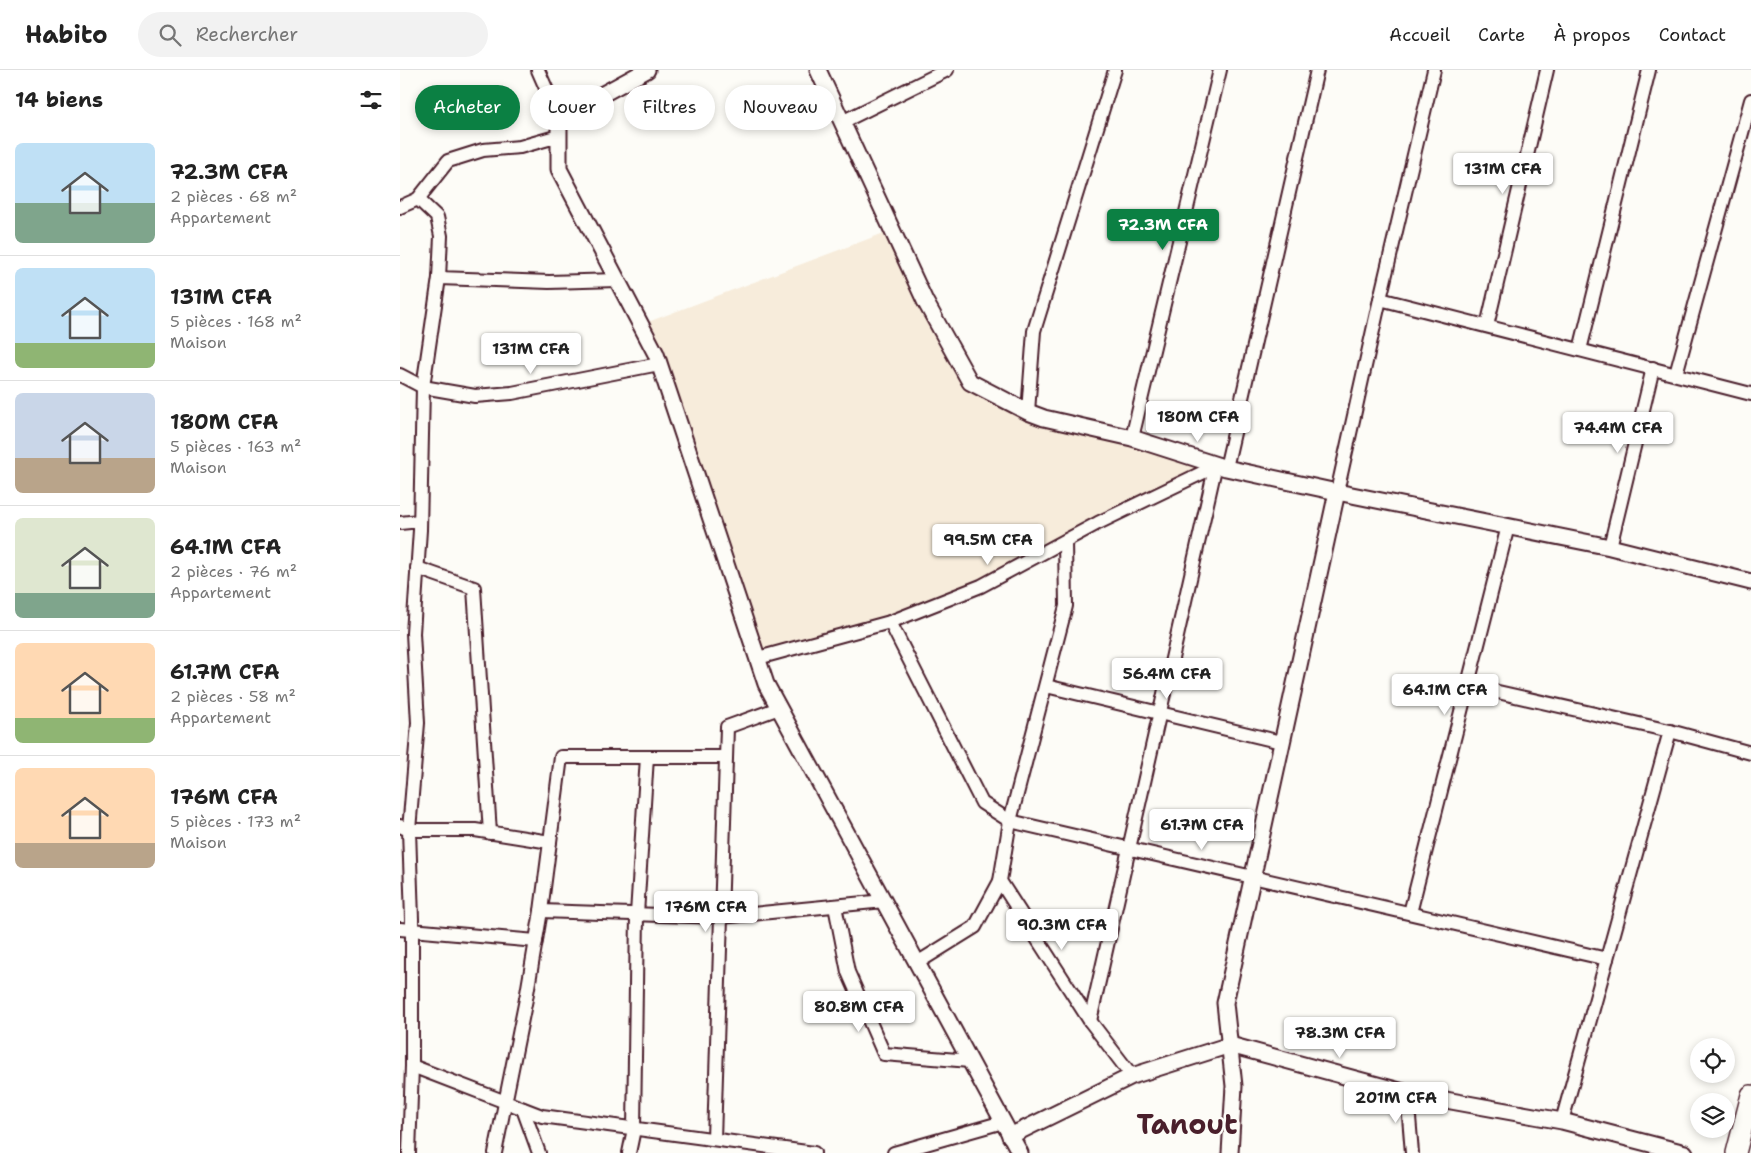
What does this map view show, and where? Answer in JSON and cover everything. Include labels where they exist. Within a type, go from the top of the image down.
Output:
[{"type":"main road","points":[[1736,1153],[1751,1095]]},
{"type":"street","points":[[538,70],[545,85]]},
{"type":"street","points":[[614,88],[647,70]]},
{"type":"street","points":[[818,70],[925,301],[970,382],[1028,412],[1044,418],[1132,438],[1221,466],[1337,492],[1610,547],[1751,582]]},
{"type":"street","points":[[842,122],[947,70]]},
{"type":"street","points":[[1028,412],[1034,331],[1115,70]]},
{"type":"street","points":[[1132,438],[1220,70]]},
{"type":"street","points":[[1090,1021],[1128,848],[1317,70]]},
{"type":"street","points":[[1230,1153],[1234,1086],[1225,1003],[1251,877],[1380,299],[1434,70]]},
{"type":"street","points":[[1487,326],[1547,70]]},
{"type":"street","points":[[1580,350],[1649,70]]},
{"type":"street","points":[[1676,374],[1751,100]]},
{"type":"street","points":[[559,130],[559,169],[656,354],[766,684],[1020,1153]]},
{"type":"street","points":[[400,207],[418,198],[448,161],[482,150],[520,147],[559,136]]},
{"type":"street","points":[[409,1153],[412,1066],[406,929],[405,828],[418,723],[413,633],[420,521],[422,387],[439,278],[441,236],[437,217],[418,198]]},
{"type":"street","points":[[439,278],[549,282],[617,280]]},
{"type":"street","points":[[1380,299],[1751,394]]},
{"type":"street","points":[[400,375],[422,387],[475,396],[512,392],[659,364]]},
{"type":"street","points":[[1610,547],[1653,368]]},
{"type":"street","points":[[758,658],[890,622],[981,586],[1065,541],[1208,470],[1221,466]]},
{"type":"street","points":[[400,523],[420,521]]},
{"type":"street","points":[[1410,913],[1508,526]]},
{"type":"street","points":[[917,963],[975,927],[1000,881],[1010,821],[1066,606],[1065,541]]},
{"type":"street","points":[[417,568],[474,588],[490,833]]},
{"type":"street","points":[[890,622],[982,803],[1010,821],[1607,959]]},
{"type":"street","points":[[1467,685],[1670,730],[1751,753]]},
{"type":"street","points":[[1046,686],[1281,742]]},
{"type":"street","points":[[722,1145],[720,917],[727,727],[779,708]]},
{"type":"street","points":[[1562,1121],[1670,730]]},
{"type":"street","points":[[496,1153],[541,911],[561,757],[726,757]]},
{"type":"street","points":[[629,1153],[634,1129],[637,914],[647,757]]},
{"type":"street","points":[[405,828],[475,830],[550,842]]},
{"type":"street","points":[[1000,881],[1090,1021],[1132,1076]]},
{"type":"street","points":[[541,911],[720,917],[884,901]]},
{"type":"street","points":[[835,906],[848,972],[884,1054],[970,1061]]},
{"type":"street","points":[[406,929],[536,941]]},
{"type":"street","points":[[1010,1136],[1132,1076],[1230,1045],[1407,1093],[1562,1121],[1685,1153]]},
{"type":"street","points":[[412,1066],[542,1116],[634,1129],[722,1145],[814,1153]]},
{"type":"street","points":[[1407,1093],[1412,1153]]},
{"type":"street","points":[[524,1109],[539,1153]]},
{"type":"street","points":[[894,1153],[1003,1122]]},
{"type":"shaded area","points":[[892,230],[970,382],[1032,416],[1207,467],[974,588],[758,658],[640,325]]},
{"type":"district","name":"Tanout","points":[[1187,1124]]}]
